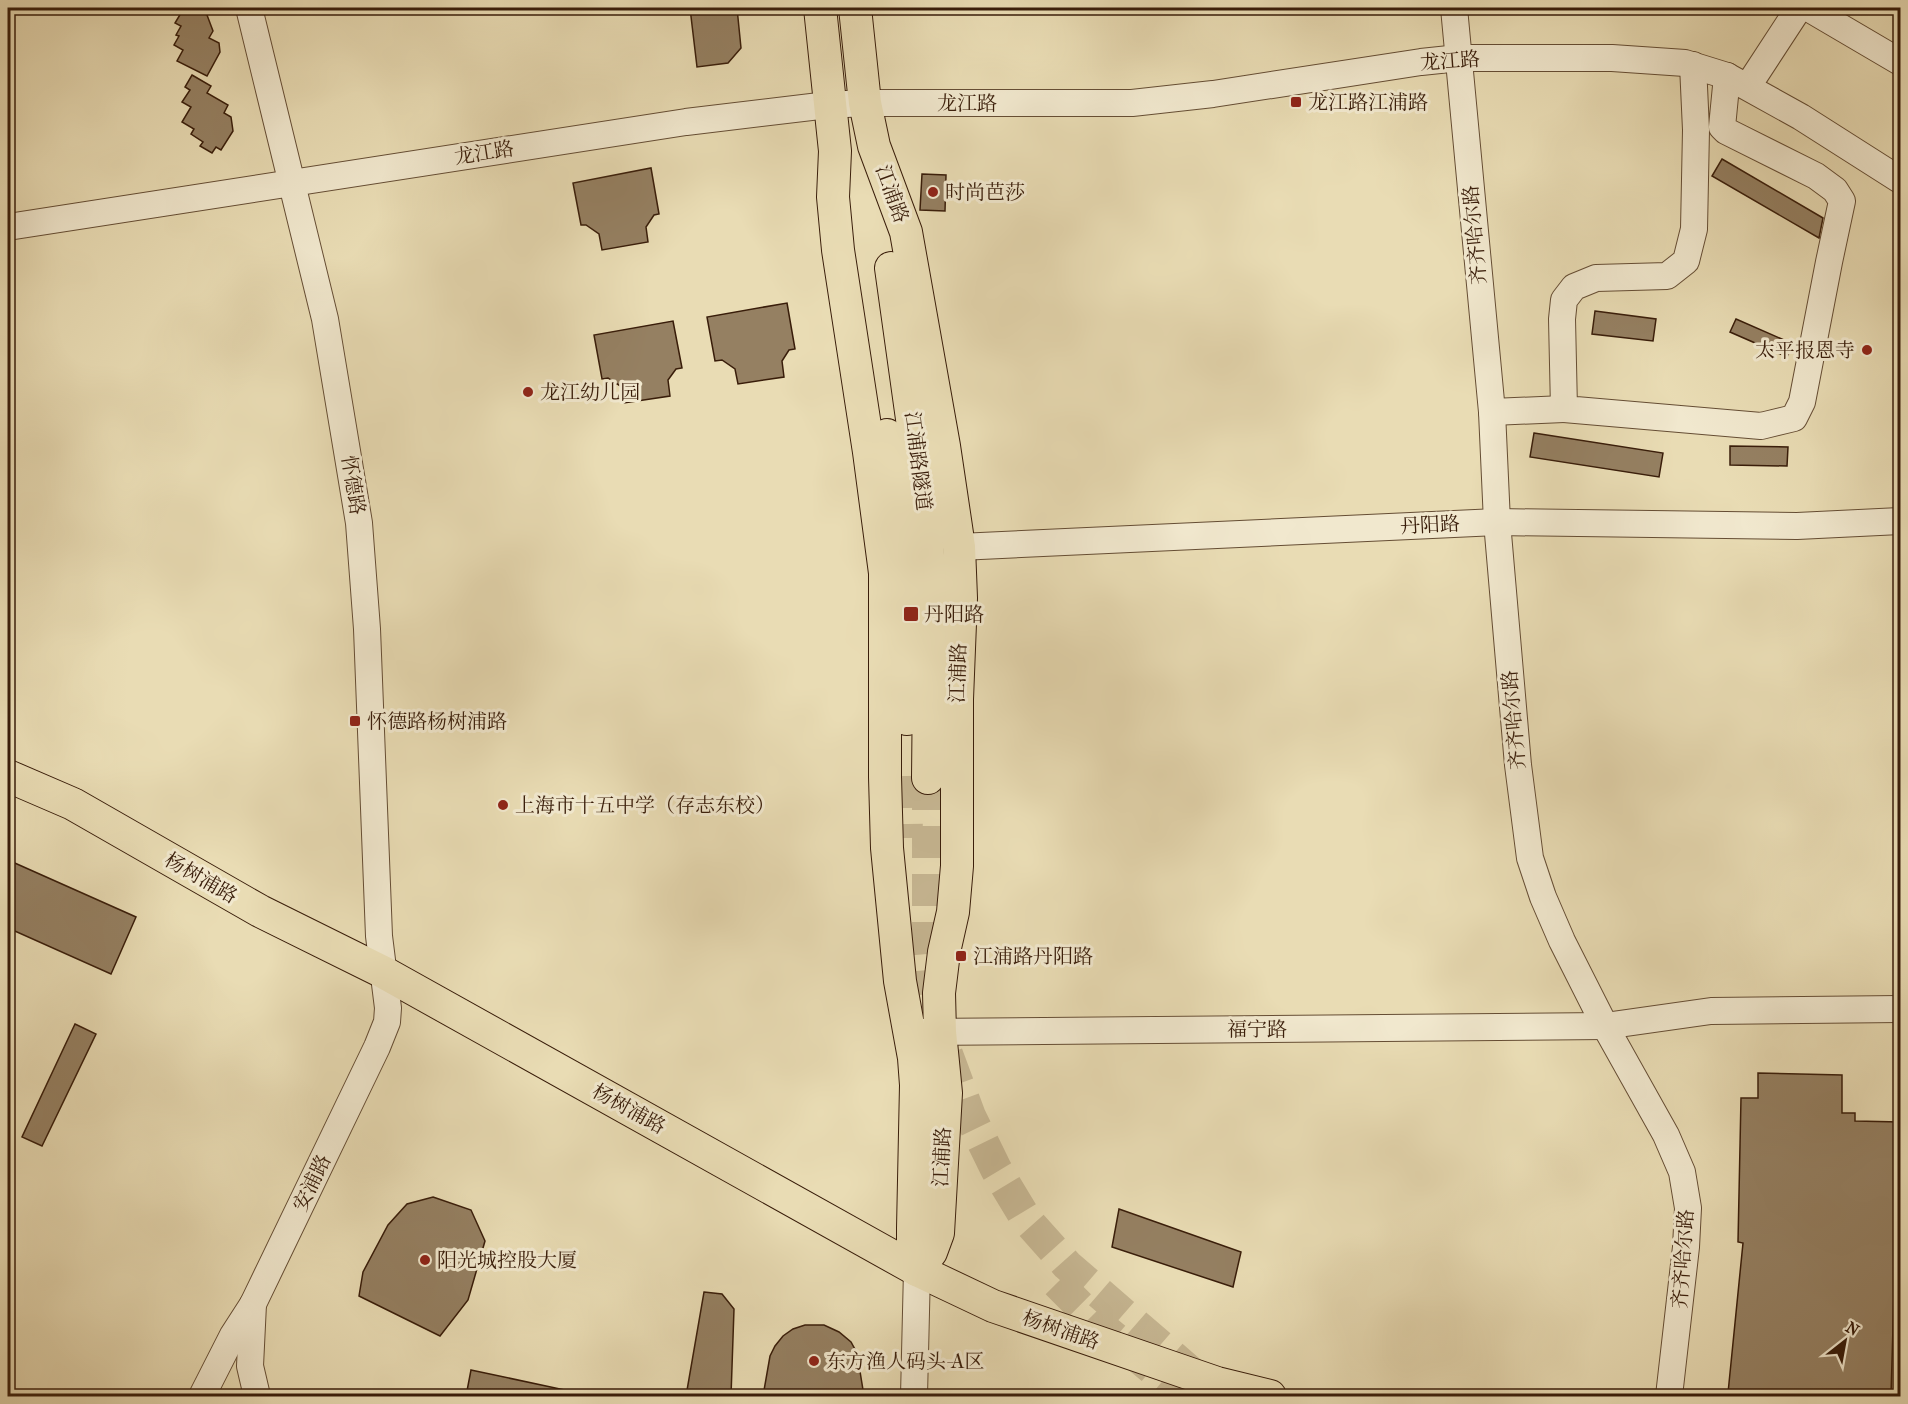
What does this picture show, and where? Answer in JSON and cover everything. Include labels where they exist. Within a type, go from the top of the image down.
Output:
[{"type":"main road","name":"江浦路","points":[[819,8],[828,105],[835,150],[833,197],[838,250],[885,573],[887,848],[899,970],[916,1085],[913,1250],[917,1270]]},
{"type":"main road","name":"江浦路","points":[[855,8],[866,103],[874,146],[906,232],[944,446],[959,546],[961,598],[957,699],[957,866],[953,912],[944,952],[939,993],[946,1093],[938,1233],[931,1252],[917,1270]]},
{"type":"main road","name":"江浦路隧道","points":[[835,150],[902,514],[908,577],[917,777],[930,581],[924,505],[874,146]]},
{"type":"main road","name":"杨树浦路","points":[[8,776],[73,804],[260,911],[383,972],[917,1270],[993,1306],[1216,1390],[1270,1396]]},
{"type":"street","name":"怀德路","points":[[249,8],[325,319],[359,523],[367,629],[379,928],[383,972]]},
{"type":"street","name":"齐齐哈尔路","points":[[1454,8],[1492,412],[1497,522],[1518,765],[1530,858],[1543,897],[1562,941],[1605,1026],[1666,1135],[1686,1187],[1688,1208],[1686,1247],[1669,1396]]},
{"type":"street","points":[[1492,412],[1564,409],[1761,426],[1794,418],[1802,402],[1828,262],[1842,201],[1835,190],[1816,176],[1722,127],[1737,81],[1799,8]]},
{"type":"street","points":[[1809,8],[1900,62]]},
{"type":"street","name":"龙江路","points":[[8,227],[686,122],[828,105],[1142,102],[1278,85],[1459,58],[1612,58],[1693,65],[1737,81],[1900,180]]},
{"type":"street","points":[[1564,409],[1563,310],[1564,300],[1574,287],[1596,278],[1667,276],[1686,261],[1694,229],[1696,129],[1693,65]]},
{"type":"street","name":"丹阳路","points":[[959,546],[1497,522],[1797,526],[1900,521]]},
{"type":"street","name":"安浦路","points":[[257,1396],[250,1366],[253,1304],[384,1032],[388,1008],[383,972]]},
{"type":"street","name":"福宁路","points":[[909,1032],[1605,1026],[1712,1011],[1900,1009]]},
{"type":"street","name":"江浦路","points":[[914,1396],[917,1270]]},
{"type":"street","points":[[202,1396],[233,1335],[253,1304]]},
{"type":"building","points":[[184,8],[194,8],[207,15],[213,31],[209,38],[219,43],[220,52],[207,76],[177,61],[183,50],[174,45],[181,26],[175,23]]},
{"type":"building","points":[[690,8],[737,8],[741,48],[728,63],[697,67]]},
{"type":"building","points":[[192,75],[211,86],[207,93],[228,105],[224,113],[231,117],[233,131],[221,150],[216,147],[212,153],[200,146],[203,142],[191,134],[194,129],[182,122],[191,107],[182,102],[190,90],[185,87]]},
{"type":"building","points":[[1722,159],[1823,218],[1819,238],[1712,176]]},
{"type":"building","points":[[651,168],[659,214],[654,215],[646,227],[648,242],[602,250],[599,234],[586,225],[581,225],[573,183]]},
{"type":"building","name":"时尚芭莎","points":[[922,174],[946,175],[945,211],[920,210]]},
{"type":"building","points":[[787,303],[795,349],[789,350],[782,361],[784,377],[738,384],[735,369],[722,360],[715,361],[707,317]]},
{"type":"building","points":[[1595,311],[1656,319],[1653,341],[1592,334]]},
{"type":"building","points":[[1736,319],[1793,344],[1787,357],[1730,332]]},
{"type":"building","points":[[673,321],[682,368],[676,369],[668,380],[670,396],[624,403],[622,387],[608,378],[602,379],[594,335]]},
{"type":"building","points":[[1534,433],[1663,453],[1659,477],[1530,457]]},
{"type":"building","points":[[1730,446],[1788,447],[1787,466],[1730,465]]},
{"type":"building","points":[[8,860],[136,917],[111,974],[8,928]]},
{"type":"building","points":[[75,1024],[96,1034],[42,1146],[22,1137]]},
{"type":"building","points":[[1758,1073],[1842,1075],[1842,1113],[1855,1113],[1855,1121],[1900,1122],[1900,1292],[1894,1292],[1891,1396],[1764,1396],[1728,1393],[1743,1243],[1738,1242],[1741,1098],[1758,1098]]},
{"type":"building","name":"阳光城控股大厦","points":[[433,1197],[471,1210],[485,1241],[468,1300],[440,1336],[359,1296],[363,1272],[388,1225],[407,1204]]},
{"type":"building","points":[[1119,1209],[1241,1252],[1233,1287],[1112,1247]]},
{"type":"building","points":[[704,1292],[722,1294],[734,1309],[731,1396],[686,1396]]},
{"type":"building","name":"东方渔人码头-A区","points":[[805,1325],[824,1325],[839,1332],[851,1342],[857,1353],[864,1396],[763,1396],[770,1356],[775,1346],[793,1329]]},
{"type":"building","points":[[471,1370],[565,1390],[564,1396],[466,1396]]},
{"type":"tunnel","points":[[906,776],[907,838]]},
{"type":"tunnel","points":[[928,778],[928,947],[932,994]]},
{"type":"tunnel","points":[[947,1054],[970,1116],[996,1169],[1026,1219],[1067,1265],[1193,1374]]},
{"type":"tunnel","points":[[1057,1283],[1097,1323],[1185,1396]]},
{"type":"place","name":"龙江路江浦路","points":[[1296,102]]},
{"type":"place","name":"时尚芭莎","points":[[933,192]]},
{"type":"place","name":"太平报恩寺","points":[[1867,350]]},
{"type":"place","name":"龙江幼儿园","points":[[528,392]]},
{"type":"place","name":"丹阳路","points":[[911,614]]},
{"type":"place","name":"怀德路杨树浦路","points":[[355,721]]},
{"type":"place","name":"上海市十五中学（存志东校）","points":[[503,805]]},
{"type":"place","name":"江浦路丹阳路","points":[[961,956]]},
{"type":"place","name":"阳光城控股大厦","points":[[425,1260]]},
{"type":"place","name":"东方渔人码头-A区","points":[[814,1361]]}]
